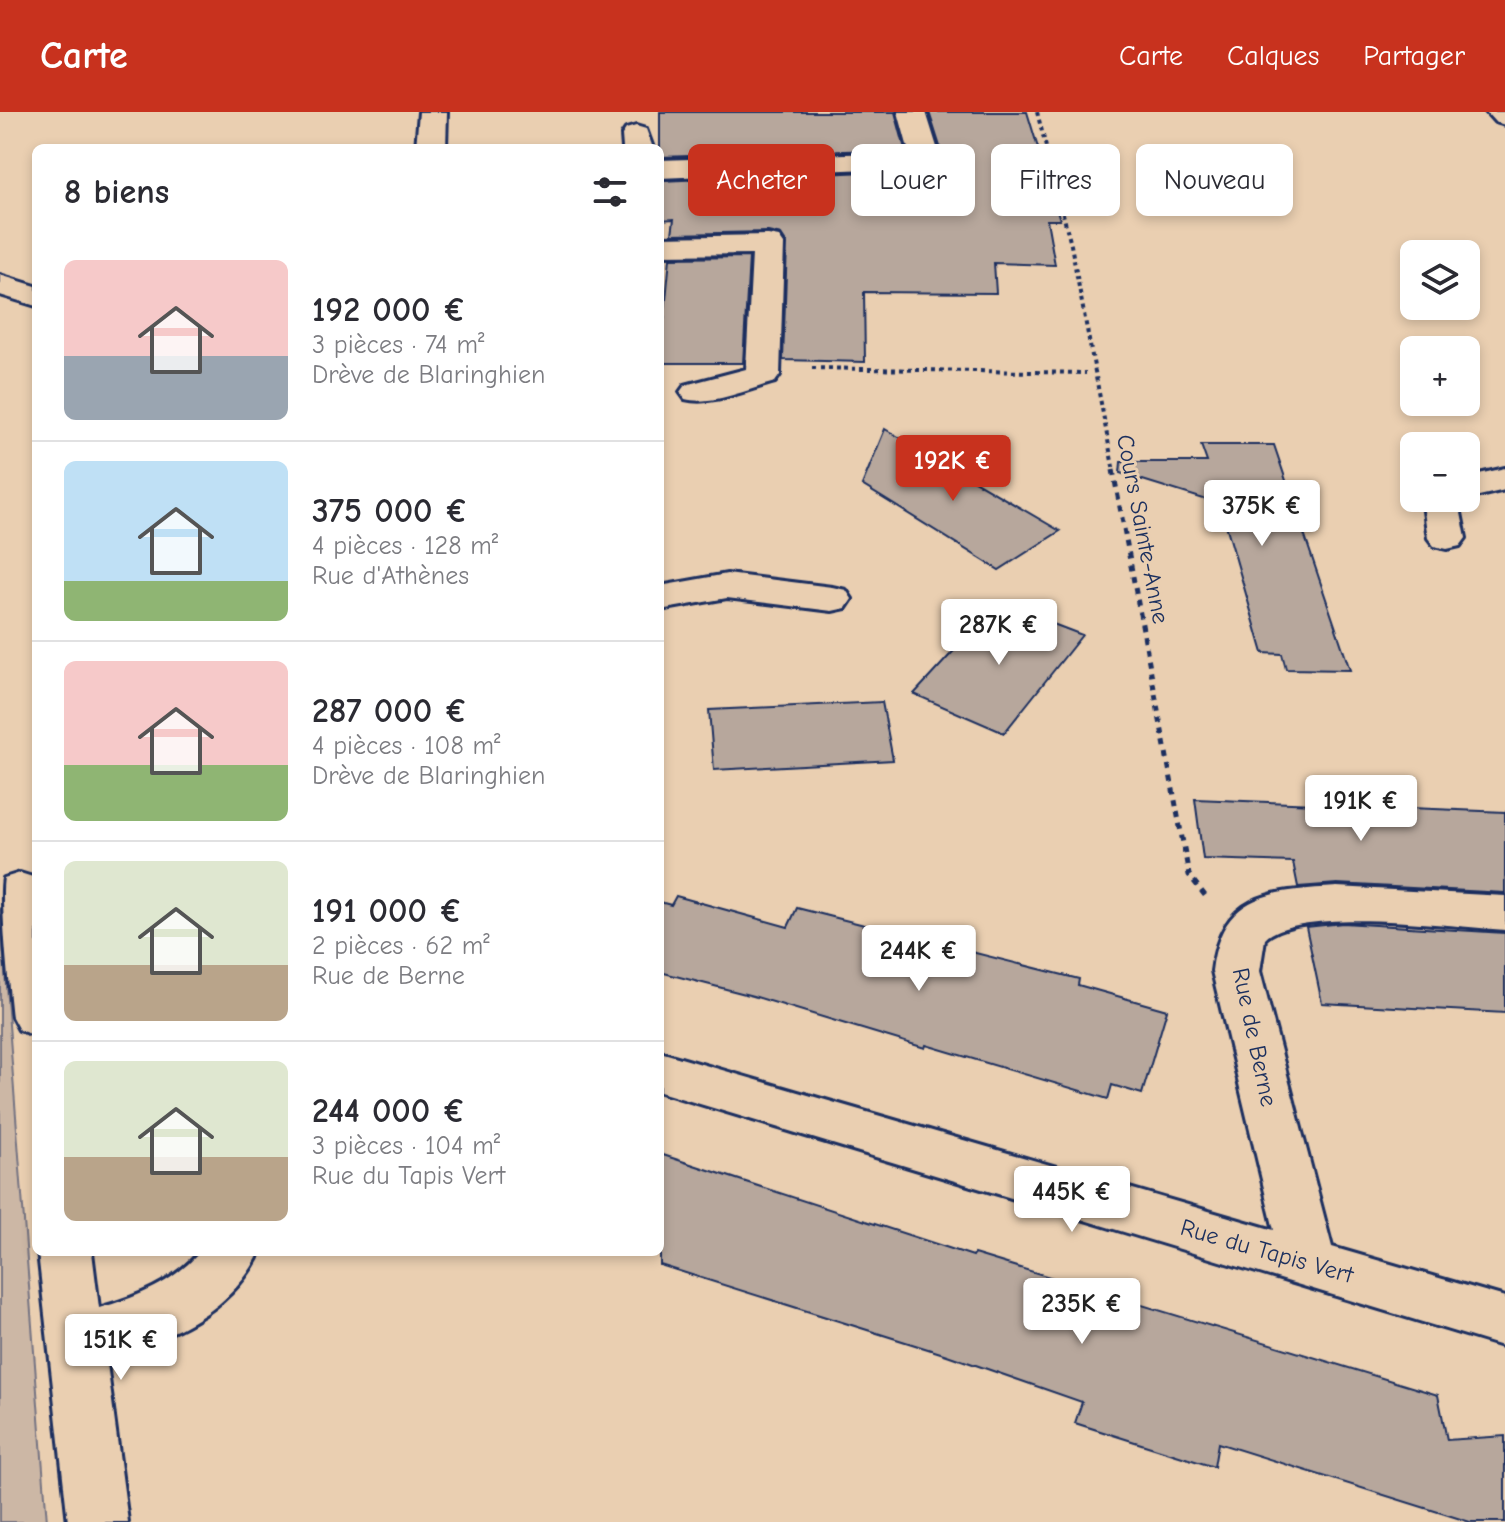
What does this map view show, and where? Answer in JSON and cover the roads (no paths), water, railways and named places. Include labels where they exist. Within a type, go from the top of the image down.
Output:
[{"type":"street","points":[[431,144],[433,112]]},
{"type":"street","points":[[664,169],[926,160],[912,112]]},
{"type":"street","points":[[1500,112],[1505,116]]},
{"type":"street","points":[[664,246],[768,244],[763,375],[697,392]]},
{"type":"street","points":[[0,285],[32,295]]},
{"type":"street","points":[[1480,485],[1505,479]]},
{"type":"street","points":[[1442,512],[1447,538]]},
{"type":"street","points":[[664,597],[727,586],[832,599]]},
{"type":"street","points":[[19,889],[32,987]]},
{"type":"street","name":"Rue de Berne","points":[[1309,1264],[1236,971],[1239,940],[1252,922],[1270,911],[1300,904],[1505,913]]},
{"type":"street","name":"Rue du Tapis Vert","points":[[664,1073],[1505,1322]]},
{"type":"street","points":[[65,1256],[98,1522]]},
{"type":"street","points":[[75,1339],[172,1309],[196,1293],[229,1256]]}]
